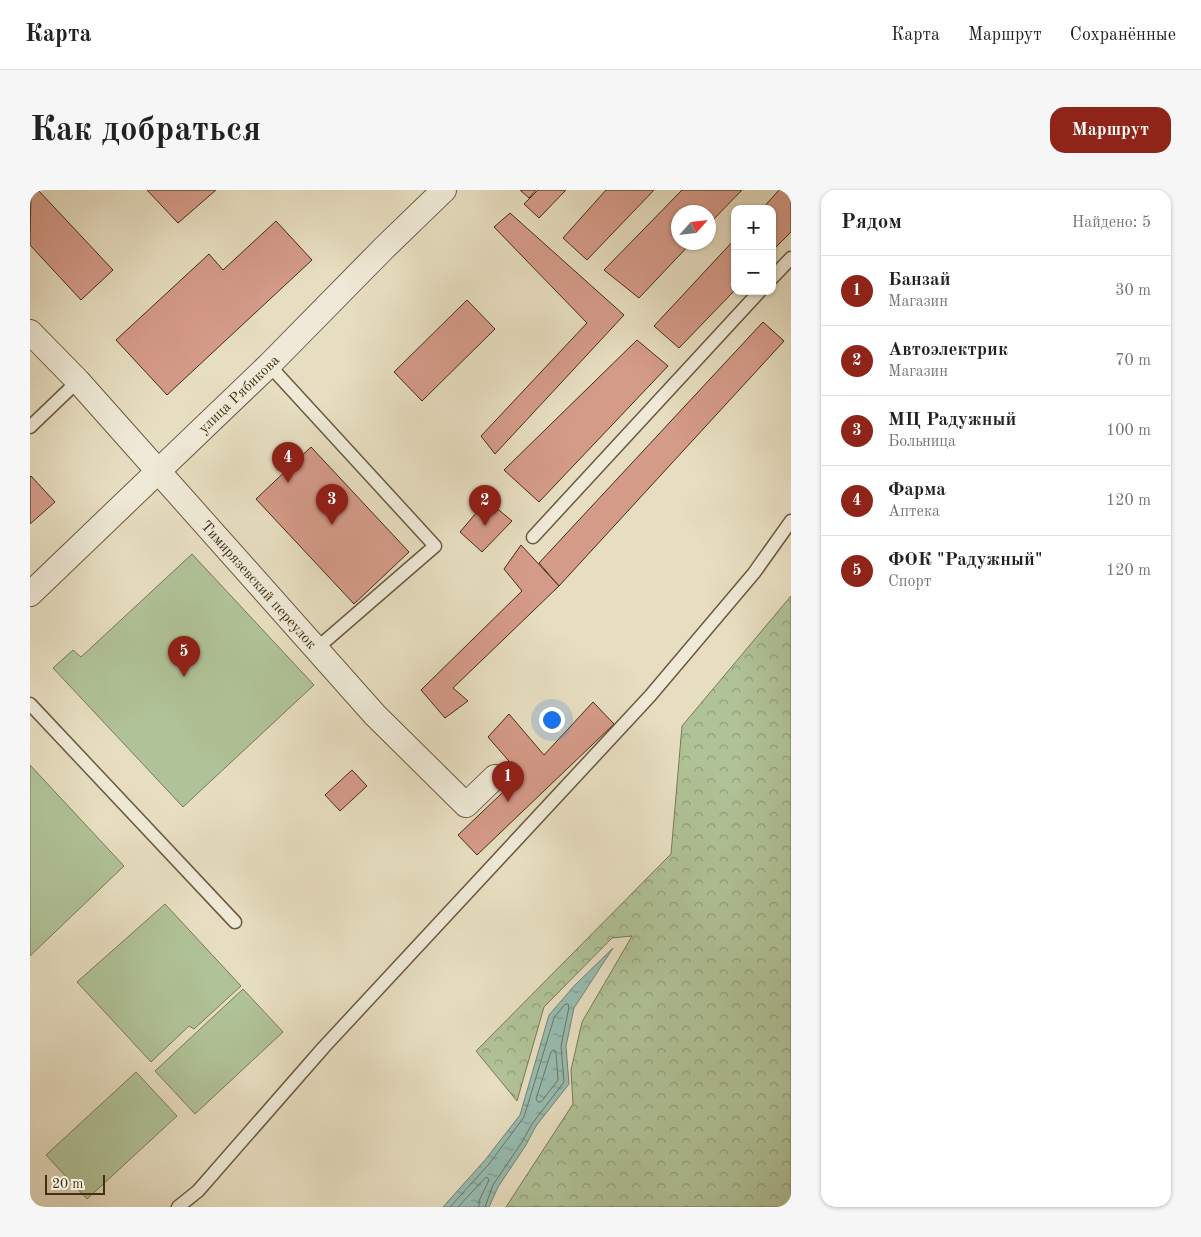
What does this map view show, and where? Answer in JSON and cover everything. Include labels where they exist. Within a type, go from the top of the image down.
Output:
[{"type":"street","name":"улица Рябикова","points":[[30,594],[268,365],[444,190]]},
{"type":"street","name":"Тимирязевский переулок","points":[[30,332],[78,381],[376,716],[466,804],[495,778]]},
{"type":"lane","points":[[776,274],[791,258]]},
{"type":"lane","points":[[533,537],[756,295]]},
{"type":"lane","points":[[268,365],[435,546],[316,650]]},
{"type":"lane","points":[[30,427],[78,381]]},
{"type":"lane","points":[[178,1207],[198,1191],[324,1047],[650,696],[754,573],[791,521]]},
{"type":"lane","points":[[30,704],[235,922]]},
{"type":"green space","points":[[192,554],[314,685],[183,807],[53,668],[73,650],[81,657]]},
{"type":"green space","points":[[791,596],[791,1207],[506,1207],[573,1104],[571,1070],[582,1022],[632,936],[612,938],[544,1007],[517,1101],[476,1051],[671,854],[682,726]]},
{"type":"green space","points":[[30,765],[124,866],[30,956]]},
{"type":"green space","points":[[165,904],[241,986],[194,1029],[189,1026],[151,1062],[77,982]]},
{"type":"green space","points":[[243,989],[283,1032],[195,1114],[155,1071]]},
{"type":"green space","points":[[136,1072],[177,1116],[87,1199],[46,1155]]},
{"type":"water","points":[[613,948],[574,1008],[566,1046],[569,1084],[536,1126],[526,1145],[498,1187],[489,1207],[443,1207],[485,1160],[520,1115],[549,1015],[574,986]]},
{"type":"building","points":[[31,190],[38,190],[113,270],[81,300],[30,245]]},
{"type":"building","points":[[147,190],[216,190],[178,223]]},
{"type":"building","points":[[520,190],[536,190],[529,198]]},
{"type":"building","points":[[538,190],[566,190],[539,218],[524,204]]},
{"type":"building","points":[[606,190],[654,190],[587,260],[563,238]]},
{"type":"building","points":[[682,190],[742,190],[716,217],[716,205],[671,205],[671,250],[684,250],[639,298],[604,270]]},
{"type":"building","points":[[779,190],[791,190],[791,232],[776,247],[776,205],[766,205]]},
{"type":"building","points":[[510,213],[624,315],[495,454],[481,436],[587,323],[494,227]]},
{"type":"building","points":[[276,221],[312,260],[167,395],[116,340],[209,254],[223,270]]},
{"type":"building","points":[[731,243],[731,294],[679,348],[654,326]]},
{"type":"building","points":[[467,300],[495,329],[422,401],[394,372]]},
{"type":"building","points":[[763,322],[784,341],[559,586],[539,563]]},
{"type":"building","points":[[637,340],[668,366],[539,502],[504,470]]},
{"type":"building","points":[[311,447],[409,552],[354,604],[256,499]]},
{"type":"building","points":[[30,477],[55,502],[30,524]]},
{"type":"building","points":[[487,500],[512,521],[482,552],[460,532]]},
{"type":"building","points":[[521,545],[559,586],[453,688],[468,701],[445,718],[421,690],[522,591],[504,569]]},
{"type":"building","points":[[593,702],[614,724],[477,855],[458,835],[521,775],[488,737],[509,714],[544,755]]},
{"type":"building","points":[[352,770],[367,786],[340,811],[325,795]]},
{"type":"place","name":"Фарма","points":[[288,483]]},
{"type":"place","name":"МЦ Радужный","points":[[332,525]]},
{"type":"place","name":"Автоэлектрик","points":[[485,526]]},
{"type":"place","name":"ФОК \"Радужный\"","points":[[184,677]]},
{"type":"place","name":"Банзай","points":[[508,802]]}]
